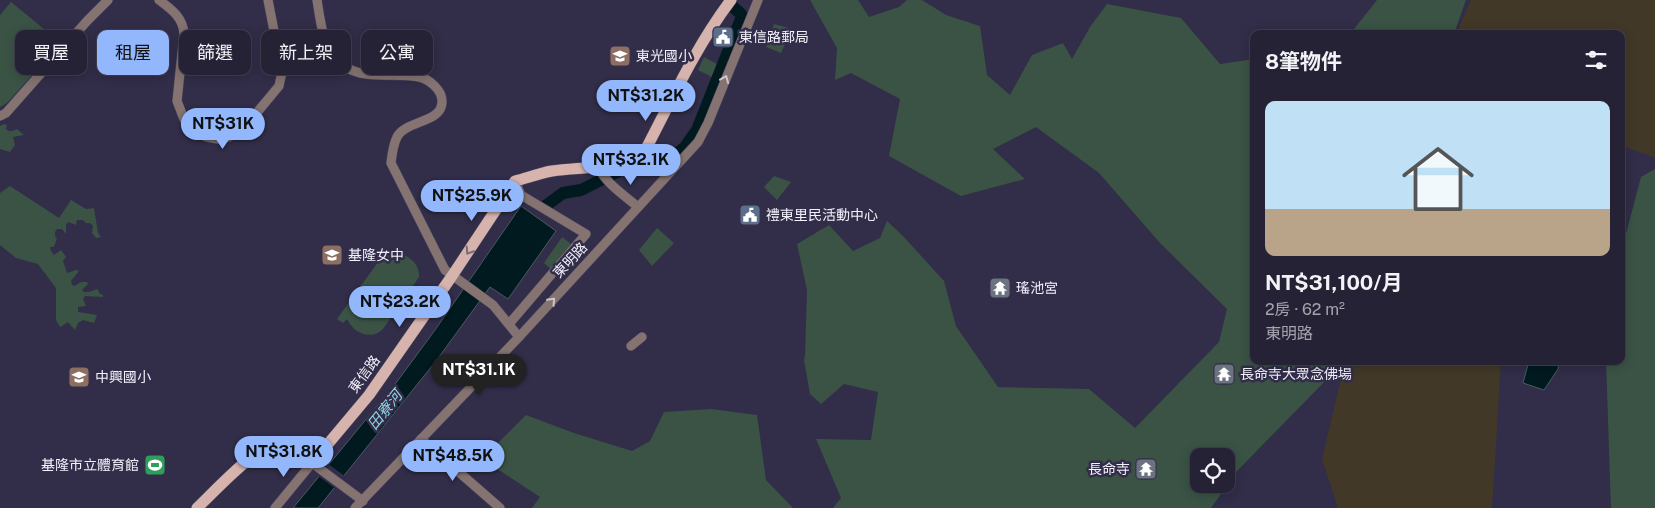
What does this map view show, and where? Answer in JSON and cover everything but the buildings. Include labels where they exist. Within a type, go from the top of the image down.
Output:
[{"type":"main road","points":[[515,181],[551,171],[599,170],[629,160],[647,147],[676,90],[719,16],[731,0]]},
{"type":"main road","name":"東信路","points":[[312,463],[369,395],[515,181]]},
{"type":"main road","points":[[197,508],[256,453],[271,443],[282,443],[312,463]]},
{"type":"street","points":[[0,116],[6,113],[74,35],[108,0]]},
{"type":"street","points":[[158,0],[174,12],[182,24],[184,34],[177,101],[184,119],[198,133],[218,139],[229,137],[245,127],[279,86],[282,72],[268,0]]},
{"type":"street","points":[[317,0],[323,32],[328,45],[334,56],[349,69],[360,74],[372,76],[421,77],[441,93],[442,104],[439,111],[427,120],[409,126],[397,136],[391,163],[445,270],[499,311],[519,337]]},
{"type":"street","name":"東明路","points":[[356,508],[519,337],[698,142],[708,123],[758,0]]},
{"type":"street","points":[[599,170],[608,182],[638,207]]},
{"type":"street","points":[[508,324],[586,234],[521,195],[515,181]]},
{"type":"street","points":[[630,346],[642,337]]},
{"type":"street","points":[[421,438],[500,508]]},
{"type":"street","points":[[275,508],[312,463],[363,501]]},
{"type":"shaded area","points":[[810,0],[858,0],[869,17],[899,7],[907,0],[922,0],[946,15],[980,26],[987,75],[1010,95],[1032,55],[1063,43],[1072,59],[1090,27],[1107,4],[1181,18],[1220,64],[1250,60],[1250,365],[1336,365],[1337,369],[1235,474],[1235,448],[1190,448],[1190,493],[1222,493],[1211,508],[833,508],[841,498],[816,439],[871,440],[878,392],[844,384],[821,404],[810,394],[804,360],[807,290],[797,244],[829,225],[853,251],[880,238],[887,221],[903,236],[944,281],[956,326],[998,387],[1089,389],[1135,428],[1219,342],[1227,309],[1160,243],[1099,173],[1036,127],[993,149],[1025,179],[961,196],[889,156],[900,99],[851,73],[835,80],[837,48]]},
{"type":"shaded area","points":[[1377,0],[1466,0],[1455,30],[1353,30]]},
{"type":"shaded area","points":[[1471,0],[1655,0],[1655,158],[1625,147],[1625,30],[1458,30]]},
{"type":"shaded area","points":[[11,2],[45,30],[15,30],[15,75],[32,75],[7,103],[0,107],[0,15]]},
{"type":"shaded area","points":[[774,24],[792,29],[781,53],[766,47]]},
{"type":"shaded area","points":[[704,57],[719,65],[712,77],[698,70]]},
{"type":"shaded area","points":[[7,125],[7,130],[17,129],[24,135],[13,137],[15,145],[10,152],[0,149],[0,126]]},
{"type":"shaded area","points":[[1655,169],[1655,508],[1611,508],[1606,365],[1625,365],[1625,238],[1641,177]]},
{"type":"shaded area","points":[[774,176],[791,182],[777,200],[764,187]]},
{"type":"shaded area","points":[[10,186],[59,218],[71,200],[86,209],[94,208],[98,233],[101,237],[96,238],[92,233],[93,226],[90,223],[77,220],[76,225],[68,222],[66,234],[62,229],[57,229],[54,247],[50,247],[54,255],[61,250],[66,257],[63,261],[67,273],[79,271],[71,281],[72,285],[75,286],[81,282],[87,282],[88,284],[82,290],[84,292],[98,289],[99,293],[103,295],[103,297],[85,296],[83,299],[86,306],[78,307],[78,312],[97,315],[94,323],[83,320],[78,323],[75,330],[68,322],[60,327],[56,320],[56,288],[38,264],[16,258],[0,245],[0,193]]},
{"type":"shaded area","points":[[657,228],[674,243],[652,266],[639,250]]},
{"type":"shaded area","points":[[562,237],[575,247],[554,272],[544,263]]},
{"type":"shaded area","points":[[398,253],[412,260],[417,267],[419,277],[383,329],[378,333],[363,334],[353,328],[347,319],[343,323],[337,319],[381,258]]},
{"type":"shaded area","points":[[1342,365],[1501,365],[1492,508],[1338,508],[1322,459],[1343,370]]},
{"type":"shaded area","points":[[711,409],[757,415],[766,480],[793,508],[532,508],[540,497],[482,459],[526,415],[574,433],[632,451],[650,441],[664,412]]},
{"type":"water","name":"田寮河","points":[[521,206],[556,231],[508,299],[490,287],[436,361],[318,508],[293,508],[396,383]]},
{"type":"water","points":[[1528,365],[1558,365],[1558,369],[1544,390],[1523,383]]},
{"type":"pier","points":[[327,463],[346,477],[336,489],[317,475]]},
{"type":"waterway","name":"田寮河","points":[[544,207],[563,193],[581,190],[627,167],[679,152],[685,147],[697,130],[741,19],[741,14],[733,7]]},
{"type":"place","name":"東信路郵局","points":[[723,37]]},
{"type":"place","name":"東光國小","points":[[620,56]]},
{"type":"place","name":"禮東里民活動中心","points":[[750,215]]},
{"type":"place","name":"基隆女中","points":[[332,255]]},
{"type":"place","name":"瑤池宮","points":[[1000,288]]},
{"type":"place","name":"長命寺大眾念佛場","points":[[1224,374]]},
{"type":"place","name":"中興國小","points":[[79,377]]},
{"type":"place","name":"基隆市立體育館","points":[[155,465]]},
{"type":"place","name":"長命寺","points":[[1146,469]]}]
